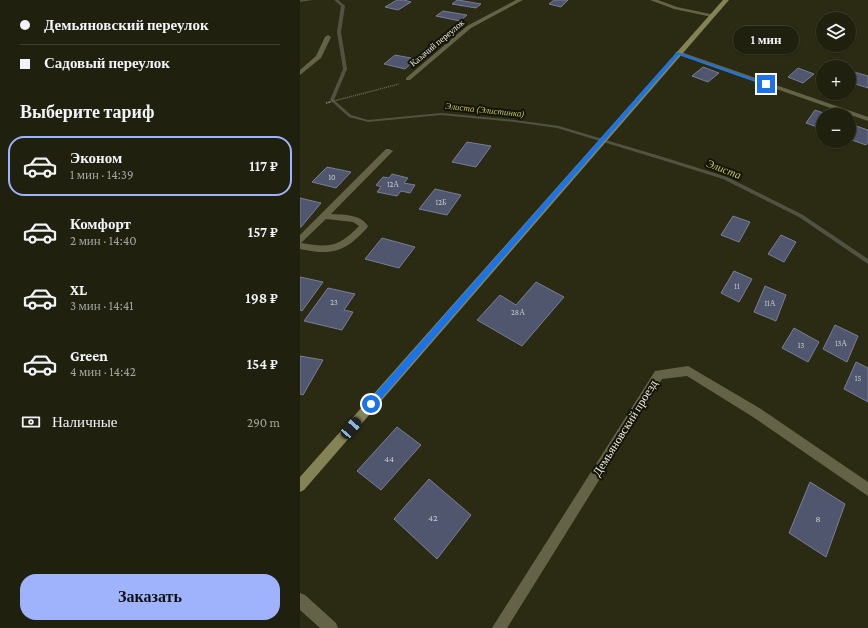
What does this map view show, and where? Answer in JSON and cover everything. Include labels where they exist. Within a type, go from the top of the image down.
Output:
[{"type":"main road","points":[[300,486],[726,0]]},
{"type":"street","name":"Казачий переулок","points":[[408,79],[469,26],[520,0]]},
{"type":"street","points":[[653,0],[676,8],[712,15]]},
{"type":"street","points":[[300,73],[319,57],[328,37]]},
{"type":"street","points":[[678,53],[868,120]]},
{"type":"street","points":[[300,240],[389,151]]},
{"type":"street","points":[[300,246],[320,251],[337,248],[350,241],[364,226],[355,219],[324,216]]},
{"type":"street","name":"Демьяновский проезд","points":[[499,628],[659,374],[688,371],[757,413],[868,490]]},
{"type":"street","points":[[300,600],[331,628]]},
{"type":"path","points":[[326,103],[396,86],[408,79]]},
{"type":"building","points":[[397,0],[411,2],[398,10],[385,7]]},
{"type":"building","points":[[457,0],[481,4],[476,8],[452,4]]},
{"type":"building","points":[[554,0],[568,0],[561,7],[549,4]]},
{"type":"building","points":[[443,11],[467,15],[460,21],[436,16]]},
{"type":"building","points":[[395,55],[416,59],[405,69],[384,64]]},
{"type":"building","points":[[703,67],[719,73],[708,82],[692,76]]},
{"type":"building","points":[[798,68],[814,74],[803,83],[788,77]]},
{"type":"building","points":[[856,73],[868,76],[868,88],[856,84]]},
{"type":"building","points":[[815,110],[816,110],[816,127],[806,123]]},
{"type":"building","points":[[856,126],[868,130],[868,142],[866,145],[856,141]]},
{"type":"building","points":[[467,142],[491,146],[476,167],[452,162]]},
{"type":"building","points":[[327,167],[351,172],[336,188],[312,182]]},
{"type":"building","points":[[392,174],[408,178],[404,183],[415,185],[410,193],[401,191],[397,196],[377,192],[381,187],[376,185],[383,177],[389,178]]},
{"type":"building","points":[[435,189],[461,195],[447,215],[419,209]]},
{"type":"building","points":[[300,198],[321,203],[301,227],[300,227]]},
{"type":"building","points":[[733,216],[750,222],[739,242],[721,235]]},
{"type":"building","points":[[781,235],[796,242],[784,262],[768,254]]},
{"type":"building","points":[[382,238],[415,247],[399,268],[365,259]]},
{"type":"building","points":[[734,271],[752,279],[739,302],[721,293]]},
{"type":"building","points":[[300,277],[323,282],[302,311],[300,310]]},
{"type":"building","points":[[536,282],[564,297],[522,346],[477,320],[500,295],[516,305]]},
{"type":"building","points":[[765,286],[786,295],[776,321],[754,312]]},
{"type":"building","points":[[328,288],[355,294],[344,310],[353,312],[342,330],[304,321]]},
{"type":"building","points":[[835,325],[858,336],[847,362],[823,349]]},
{"type":"building","points":[[794,328],[819,342],[808,362],[782,348]]},
{"type":"building","points":[[300,356],[323,360],[303,395],[300,394]]},
{"type":"building","points":[[856,362],[868,368],[868,402],[844,389]]},
{"type":"building","points":[[397,427],[421,445],[381,490],[357,471]]},
{"type":"building","points":[[429,479],[471,515],[437,559],[394,519]]},
{"type":"building","points":[[810,482],[845,504],[826,557],[789,533]]},
{"type":"waterway","name":"Элиста (Элистинка)","points":[[300,1],[311,0]]},
{"type":"waterway","name":"Элиста (Элистинка)","points":[[336,0],[343,6],[339,32],[345,69],[332,100],[350,116],[368,121],[441,114],[515,121],[557,127],[725,178],[801,216],[868,262]]},
{"type":"route","points":[[371,404],[622,119],[678,53],[766,84]]},
{"type":"water label","name":"Элиста","points":[[724,169]]}]
